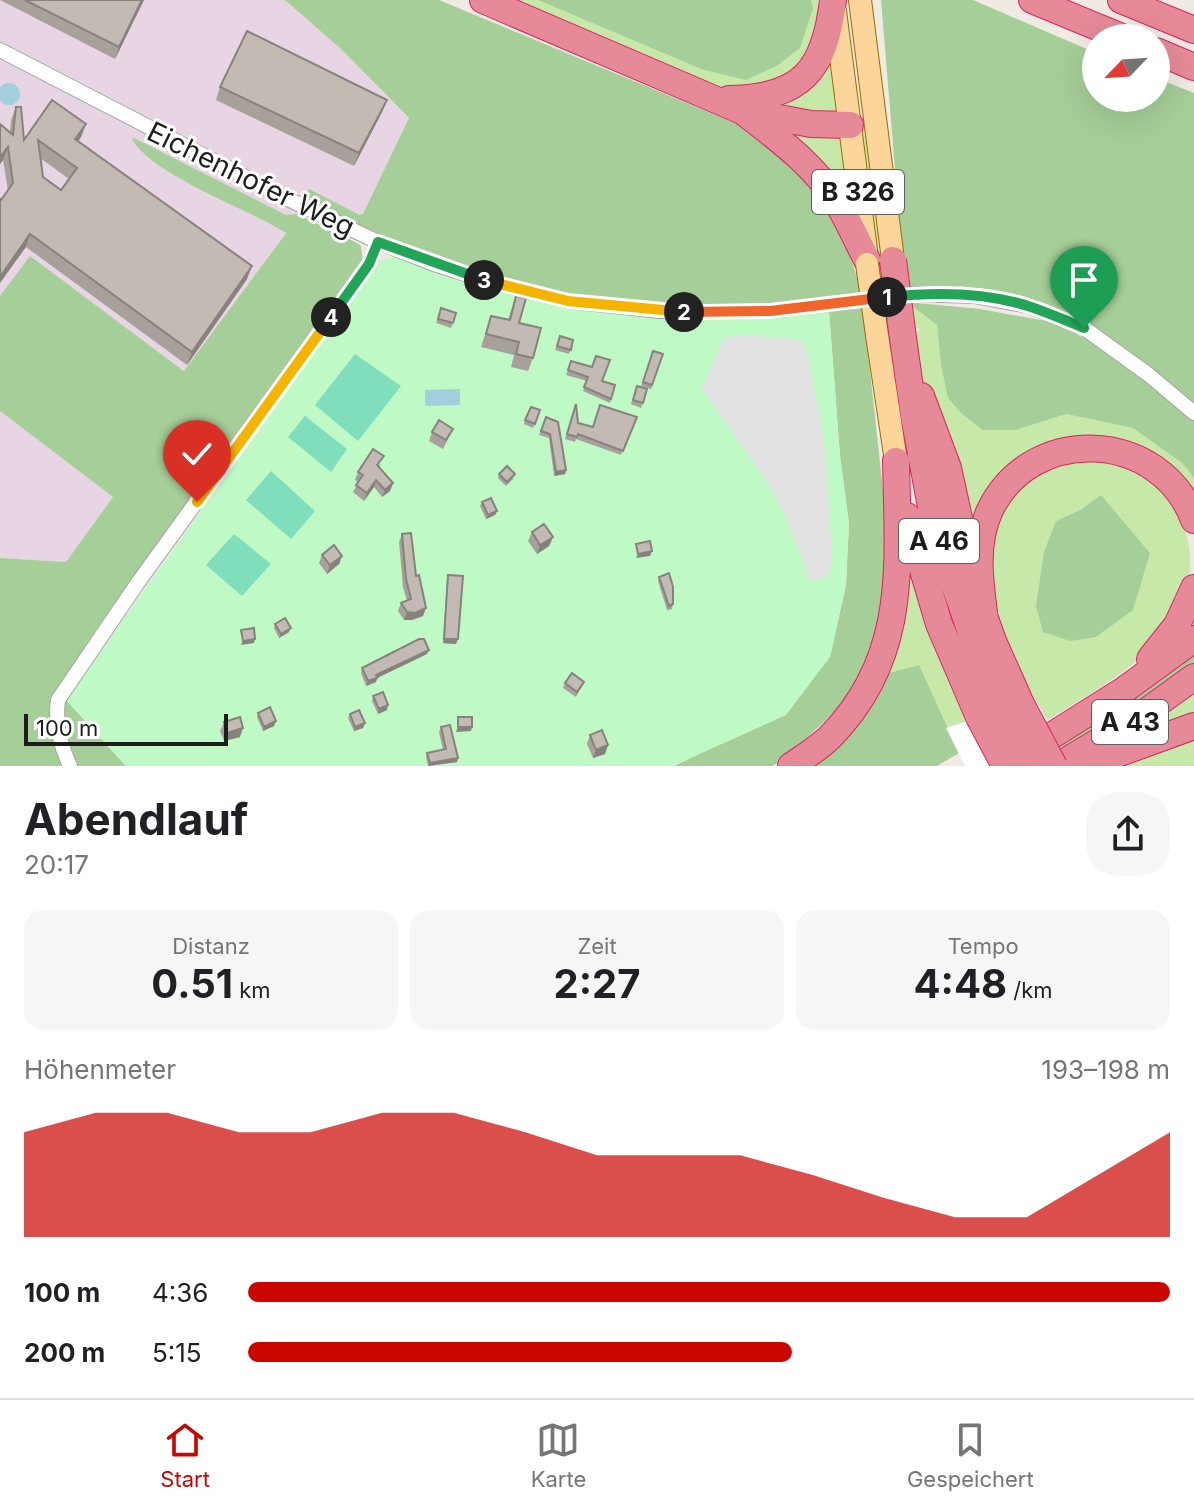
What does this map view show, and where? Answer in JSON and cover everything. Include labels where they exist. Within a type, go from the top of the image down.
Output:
[{"type":"highway","points":[[483,0],[742,111],[795,153],[816,175],[876,261]]},
{"type":"highway","points":[[718,99],[750,99],[776,94],[795,86],[812,70],[824,49],[833,0]]},
{"type":"highway","points":[[1032,0],[1090,24]]},
{"type":"highway","points":[[1121,0],[1194,30]]},
{"type":"highway","points":[[1170,57],[1194,67]]},
{"type":"highway","points":[[742,111],[811,124],[850,125]]},
{"type":"highway","name":"A 46","points":[[876,261],[889,333],[906,363],[935,528],[970,633],[1001,710],[1033,766]]},
{"type":"highway","points":[[906,363],[940,443],[985,619]]},
{"type":"highway","points":[[1056,766],[1001,710],[985,619],[980,559],[985,523],[1001,491],[1041,459],[1086,447],[1114,451],[1158,470],[1186,500],[1194,520]]},
{"type":"highway","points":[[791,766],[850,715],[877,671],[889,634],[897,579],[896,461]]},
{"type":"highway","name":"A 46","points":[[896,461],[924,580],[951,655],[1001,710],[1002,766]]},
{"type":"highway","points":[[1124,690],[1177,625],[1194,588]]},
{"type":"highway","name":"A 43","points":[[1002,766],[1124,690],[1194,639]]},
{"type":"highway","name":"A 43","points":[[1056,766],[1133,721],[1194,677]]},
{"type":"highway","points":[[1084,766],[1194,726]]},
{"type":"main road","name":"B 326","points":[[833,0],[850,125],[876,261]]},
{"type":"main road","name":"B 326","points":[[860,0],[874,114],[876,261]]},
{"type":"main road","points":[[850,125],[874,114]]},
{"type":"main road","name":"A 46","points":[[889,333],[896,461]]},
{"type":"street","name":"Eichenhofer Weg","points":[[0,50],[263,186],[378,242],[434,264],[568,301],[660,311],[770,311],[914,294],[974,296],[1029,306],[1084,328],[1149,375],[1194,413]]},
{"type":"street","points":[[70,766],[60,739],[56,715],[58,700],[139,581],[369,264],[378,242]]},
{"type":"shaded area","points":[[0,0],[285,0],[342,50],[409,119],[360,215],[309,190],[297,214],[286,215],[132,139],[161,167],[286,232],[185,371],[30,257],[0,296]]},
{"type":"shaded area","points":[[743,335],[793,339],[802,341],[806,348],[827,471],[832,556],[829,576],[810,581],[788,522],[769,485],[702,388],[724,338]]},
{"type":"shaded area","points":[[0,411],[113,497],[66,562],[0,558]]},
{"type":"green space","points":[[285,0],[439,0],[735,123],[795,165],[823,194],[845,242],[861,293],[727,307],[670,306],[561,292],[458,264],[356,223],[305,198],[309,189],[363,214],[409,118],[342,50]]},
{"type":"green space","points":[[513,0],[538,0],[701,69],[813,9],[811,0],[818,0],[817,41],[791,78],[745,93],[713,86]]},
{"type":"green space","points":[[538,0],[811,0],[813,8],[800,48],[778,65],[746,80],[701,69]]},
{"type":"green space","points":[[881,0],[973,0],[1082,47],[1082,112],[1170,112],[1170,84],[1194,93],[1194,406],[1120,345],[1087,323],[905,289]]},
{"type":"green space","points":[[830,49],[840,120],[758,103]]},
{"type":"green space","points":[[765,120],[842,130],[852,208]]},
{"type":"green space","points":[[866,128],[887,286],[881,288],[860,129]]},
{"type":"green space","points":[[134,138],[286,215],[297,214],[357,243],[361,246],[363,264],[100,624],[53,697],[50,713],[66,700],[126,766],[0,766],[0,558],[66,562],[113,497],[0,411],[0,296],[30,256],[184,371],[286,233],[159,166],[143,152]]},
{"type":"green space","points":[[397,256],[525,295],[603,312],[687,317],[829,311],[840,456],[849,523],[846,584],[830,657],[786,715],[673,766],[126,766],[66,700],[380,260]]},
{"type":"green space","points":[[907,302],[937,325],[941,365],[1016,430],[1066,414],[1133,428],[1182,463],[1194,478],[1194,505],[1156,464],[1037,454],[972,543],[919,373],[909,331],[919,331],[919,328],[911,329]]},
{"type":"green space","points":[[907,302],[980,309],[1057,323],[1112,354],[1194,419],[1194,478],[1182,463],[1133,428],[1066,414],[1016,430],[983,430],[948,398],[937,325]]},
{"type":"green space","points":[[863,307],[888,552],[879,630],[852,695],[785,759],[772,766],[674,766],[786,712],[830,657],[846,585],[849,523],[840,456],[829,311]]},
{"type":"green space","points":[[355,354],[401,386],[358,441],[315,405]]},
{"type":"green space","points":[[305,416],[347,449],[331,472],[288,437]]},
{"type":"green space","points":[[1083,460],[1137,471],[1150,479],[1171,502],[1184,529],[1190,559],[1187,583],[1153,645],[1116,677],[1048,720],[1011,648],[998,607],[992,567],[995,530],[1010,498],[1038,474]],"holes":[[[1082,509],[1036,606],[1056,521]]]},
{"type":"green space","points":[[271,471],[315,511],[291,539],[246,500]]},
{"type":"green space","points":[[1101,495],[1150,553],[1133,610],[1096,637],[1070,641],[1043,632],[1036,606],[1044,552],[1056,521],[1082,509]]},
{"type":"green space","points":[[234,534],[271,564],[242,596],[206,565]]},
{"type":"green space","points":[[903,541],[976,743],[959,753],[879,676]]},
{"type":"green space","points":[[1194,650],[1194,664],[1066,752],[1062,745]]},
{"type":"green space","points":[[919,665],[959,753],[937,766],[807,766],[879,676]]},
{"type":"green space","points":[[1194,695],[1194,716],[1141,732]]},
{"type":"green space","points":[[1194,735],[1194,766],[1107,766]]},
{"type":"water","points":[[9,83],[19,90],[17,102],[9,105],[1,102],[1,86]]},
{"type":"water","points":[[460,389],[460,405],[425,406],[425,390]]},
{"type":"pier","points":[[1033,700],[1070,766],[965,766],[946,728]]},
{"type":"building","points":[[25,0],[142,0],[119,47]]},
{"type":"building","points":[[247,31],[387,100],[359,153],[220,87]]},
{"type":"building","points":[[52,100],[86,124],[75,139],[252,266],[192,352],[30,234],[0,277],[0,199],[13,183],[8,147],[0,157],[0,124],[13,135],[16,107],[21,107],[24,140]],"holes":[[[38,140],[77,168],[61,190],[43,177]]]},
{"type":"building","points":[[516,296],[526,298],[519,323],[541,328],[533,358],[516,354],[519,342],[486,334],[491,316],[510,320]]},
{"type":"building","points":[[441,308],[456,313],[453,323],[438,319]]},
{"type":"building","points":[[560,336],[573,340],[571,350],[557,346]]},
{"type":"building","points":[[653,351],[663,354],[652,385],[643,382]]},
{"type":"building","points":[[596,356],[610,360],[602,381],[615,385],[611,399],[584,387],[588,377],[568,370],[571,361],[592,367]]},
{"type":"building","points":[[637,386],[647,389],[643,403],[633,400]]},
{"type":"building","points":[[576,404],[578,423],[593,427],[600,405],[637,417],[623,451],[578,434],[577,437],[567,434]]},
{"type":"building","points":[[531,407],[540,410],[535,424],[525,420]]},
{"type":"building","points":[[546,417],[558,422],[566,470],[556,472],[550,434],[541,431]]},
{"type":"building","points":[[439,420],[453,429],[446,440],[432,432]]},
{"type":"building","points":[[373,449],[384,456],[377,465],[393,483],[385,490],[376,480],[367,493],[356,485],[363,475],[358,472]]},
{"type":"building","points":[[507,466],[515,474],[507,482],[499,474]]},
{"type":"building","points":[[491,498],[497,511],[488,515],[482,502]]},
{"type":"building","points":[[544,524],[553,537],[540,545],[532,532]]},
{"type":"building","points":[[411,533],[416,576],[419,575],[426,608],[415,613],[407,612],[401,603],[411,599],[402,534]]},
{"type":"building","points":[[650,541],[652,551],[638,554],[636,544]]},
{"type":"building","points":[[334,545],[342,556],[330,565],[322,555]]},
{"type":"building","points":[[669,573],[673,604],[669,606],[659,577]]},
{"type":"building","points":[[448,575],[463,576],[458,639],[444,639]]},
{"type":"building","points":[[285,618],[291,628],[281,634],[275,624]]},
{"type":"building","points":[[254,628],[255,639],[243,641],[241,630]]},
{"type":"building","points":[[424,639],[429,650],[368,681],[362,668]]},
{"type":"building","points":[[572,673],[584,682],[577,692],[565,683]]},
{"type":"building","points":[[383,692],[388,705],[379,709],[373,696]]},
{"type":"building","points":[[270,707],[276,721],[264,727],[258,713]]},
{"type":"building","points":[[359,710],[365,723],[355,727],[350,714]]},
{"type":"building","points":[[240,717],[243,728],[227,733],[224,722]]},
{"type":"building","points":[[458,717],[472,717],[472,727],[458,727]]},
{"type":"building","points":[[450,725],[458,758],[430,763],[427,753],[446,749],[441,727]]},
{"type":"building","points":[[602,730],[608,745],[596,750],[590,735]]},
{"type":"route","points":[[197,502],[369,264],[378,242],[488,281],[568,301],[660,311],[706,312],[770,311],[914,294],[974,296],[1029,306],[1084,328]]}]
